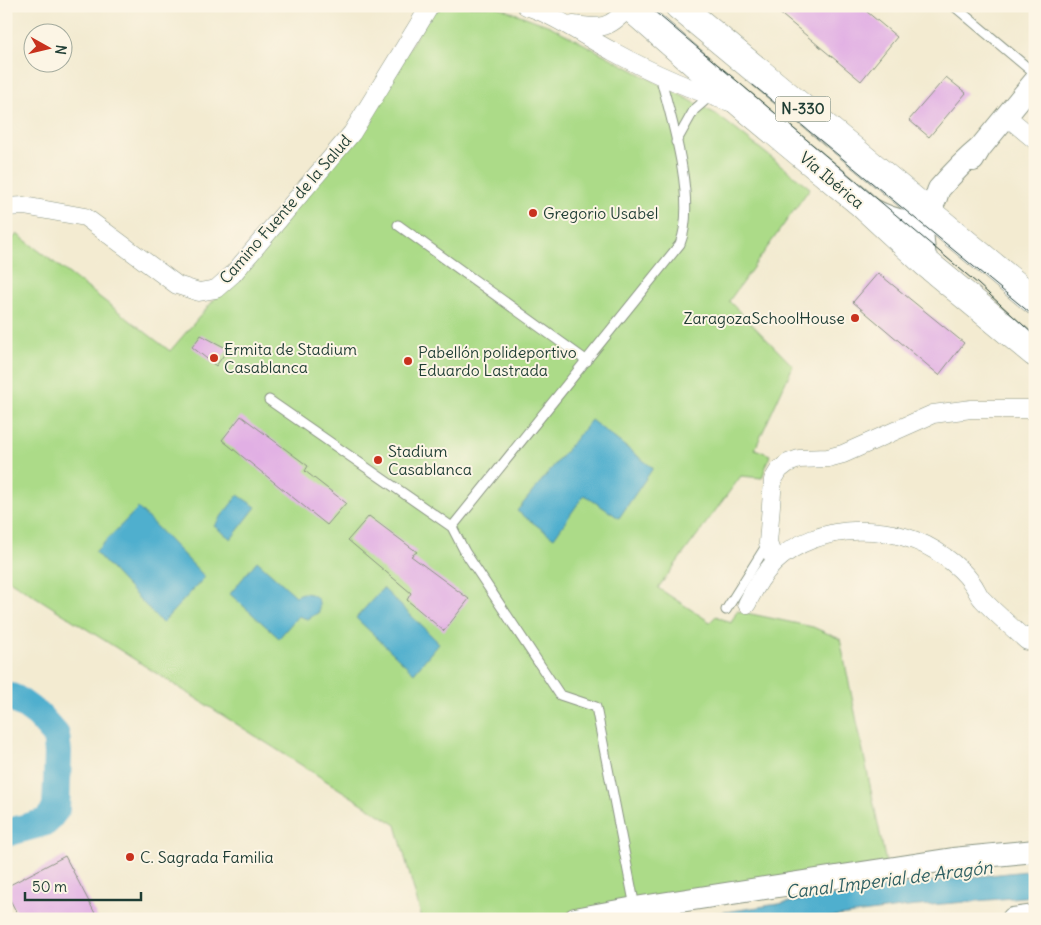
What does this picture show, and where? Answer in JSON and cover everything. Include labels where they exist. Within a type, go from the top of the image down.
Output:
[{"type":"highway","name":"N-330","points":[[679,6],[931,206],[1035,301]]},
{"type":"highway","name":"Vía Ibérica","points":[[625,11],[744,106],[861,204],[926,263],[1035,353]]},
{"type":"street","name":"Camino Fuente de la Salud","points":[[6,207],[24,206],[85,217],[177,285],[199,292],[216,289],[233,274],[352,133],[430,6]]},
{"type":"street","points":[[526,6],[563,22],[620,56],[660,76],[710,96],[744,106]]},
{"type":"street","points":[[563,22],[596,27],[611,24],[625,11]]},
{"type":"street","points":[[620,56],[616,42],[625,11]]},
{"type":"street","points":[[926,263],[922,237],[923,225],[937,192],[961,163],[980,148],[1035,81]]},
{"type":"street","points":[[1006,116],[1035,140]]},
{"type":"street","points":[[861,204],[889,218],[905,222],[916,219],[931,206]]},
{"type":"street","points":[[775,562],[768,543],[773,480],[779,470],[788,463],[799,459],[828,458],[843,454],[933,414],[971,409],[1035,409]]},
{"type":"street","points":[[747,604],[758,582],[775,562],[802,544],[821,536],[843,532],[880,533],[908,538],[943,556],[960,569],[972,583],[980,598],[1027,641],[1035,632]]},
{"type":"street","points":[[575,919],[953,859],[1035,851]]},
{"type":"street","points":[[1013,919],[1035,916]]},
{"type":"lane","points":[[954,6],[1035,74]]},
{"type":"lane","points":[[452,527],[680,244],[684,233],[686,203],[676,142],[660,76]]},
{"type":"lane","points":[[676,142],[694,110],[710,96]]},
{"type":"lane","points":[[398,225],[587,360]]},
{"type":"lane","points":[[270,400],[452,527],[465,552],[560,695],[596,706],[635,908]]},
{"type":"lane","points":[[726,610],[768,543]]},
{"type":"green space","name":"Stadium Casablanca","points":[[435,6],[495,6],[550,26],[716,114],[810,188],[729,301],[793,366],[755,449],[770,455],[762,478],[741,476],[658,588],[710,622],[716,616],[731,623],[737,611],[813,627],[840,639],[886,863],[576,919],[422,919],[396,825],[6,578],[6,246],[17,234],[170,351],[354,137]]},
{"type":"water","points":[[591,420],[653,468],[619,518],[584,495],[554,538],[517,511]]},
{"type":"water","points":[[238,495],[256,507],[231,539],[214,526]]},
{"type":"water","points":[[138,508],[205,577],[162,623],[95,552]]},
{"type":"water","points":[[257,561],[296,596],[306,593],[316,597],[319,602],[319,612],[308,619],[298,616],[279,638],[230,594]]},
{"type":"water","points":[[383,588],[439,643],[414,673],[356,618]]},
{"type":"water","name":"Canal Imperial de Aragón","points":[[1035,870],[1035,896],[907,907],[816,919],[679,919],[910,884]]},
{"type":"building","points":[[771,6],[860,6],[897,37],[861,81]]},
{"type":"building","points":[[946,77],[966,93],[929,137],[909,120]]},
{"type":"building","points":[[1035,106],[1035,117],[1030,112]]},
{"type":"building","points":[[878,273],[964,343],[939,375],[853,302]]},
{"type":"building","name":"Ermita de Stadium Casablanca","points":[[201,335],[228,349],[216,366],[192,347]]},
{"type":"building","points":[[241,416],[308,466],[305,471],[346,503],[327,525],[222,440]]},
{"type":"building","points":[[369,516],[417,552],[411,556],[469,599],[444,631],[407,600],[411,593],[348,540]]},
{"type":"building","points":[[65,856],[98,919],[20,919],[6,892],[6,887]]},
{"type":"waterway","points":[[6,695],[16,699],[38,715],[56,735],[58,753],[56,809],[46,822],[6,833]]},
{"type":"tram line","points":[[648,6],[978,284],[1035,336]]},
{"type":"tram line","points":[[753,85],[1035,317]]},
{"type":"place","name":"Gregorio Usabel","points":[[533,213]]},
{"type":"place","name":"ZaragozaSchoolHouse","points":[[855,318]]},
{"type":"place","name":"Ermita de Stadium Casablanca","points":[[214,358]]},
{"type":"place","name":"Pabellón polideportivo Eduardo Lastrada","points":[[408,361]]},
{"type":"place","name":"Stadium Casablanca","points":[[378,460]]},
{"type":"place","name":"C. Sagrada Familia","points":[[130,857]]}]
